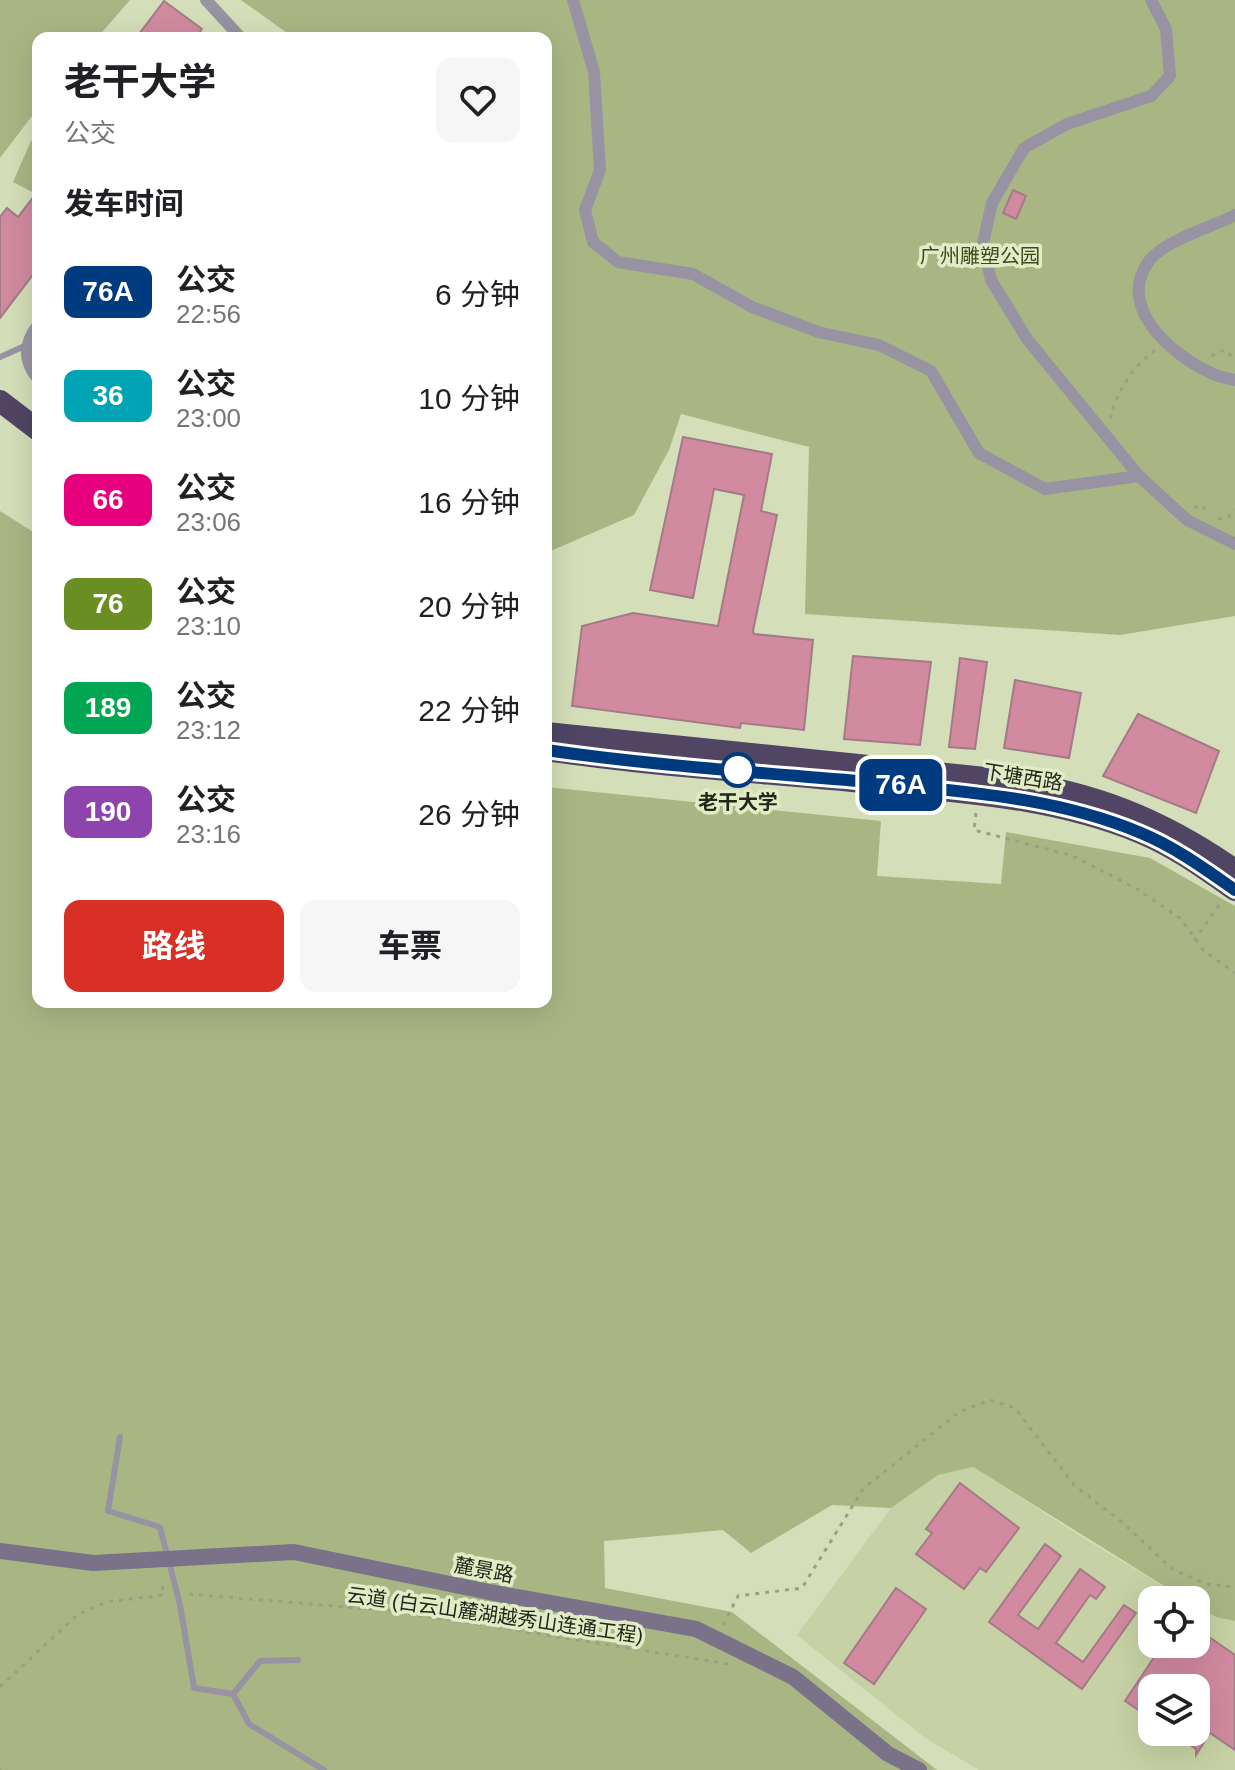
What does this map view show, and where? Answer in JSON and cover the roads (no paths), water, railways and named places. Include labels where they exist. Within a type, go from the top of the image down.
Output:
[{"type":"highway","points":[[0,401],[32,425]]},
{"type":"highway","points":[[0,420],[32,444]]},
{"type":"highway","name":"下塘西路","points":[[552,734],[1005,780],[1063,789],[1147,818],[1182,835],[1235,870]]},
{"type":"highway","name":"下塘西路","points":[[552,751],[978,793],[1066,808],[1162,842],[1231,892]]},
{"type":"street","points":[[206,0],[235,32]]},
{"type":"street","points":[[573,0],[594,72],[600,170],[585,210],[593,242],[618,262],[693,274],[752,307],[818,332],[879,345],[931,371],[979,453],[1045,489],[1139,476]]},
{"type":"street","points":[[1151,0],[1166,29],[1170,76],[1151,96],[1067,124],[1024,148],[992,203],[983,243],[991,280],[1027,339],[1139,476],[1187,520],[1235,544]]},
{"type":"street","points":[[1235,215],[1199,233],[1175,239],[1149,260],[1139,284],[1139,306],[1164,343],[1212,374],[1235,380]]},
{"type":"street","points":[[32,336],[26,357],[32,372]]},
{"type":"street","name":"麓景路","points":[[0,1551],[93,1563],[294,1552],[489,1592],[696,1629],[793,1677],[888,1754],[919,1770]]},
{"type":"lane","points":[[0,357],[27,345]]},
{"type":"lane","points":[[120,1437],[108,1511],[160,1527],[180,1605],[194,1688],[233,1694]]},
{"type":"lane","points":[[233,1694],[260,1661],[298,1660]]},
{"type":"lane","points":[[233,1694],[249,1724],[324,1770]]},
{"type":"place","name":"老干大学","points":[[738,770]]},
{"type":"park label","name":"广州雕塑公园","points":[[980,256]]}]
